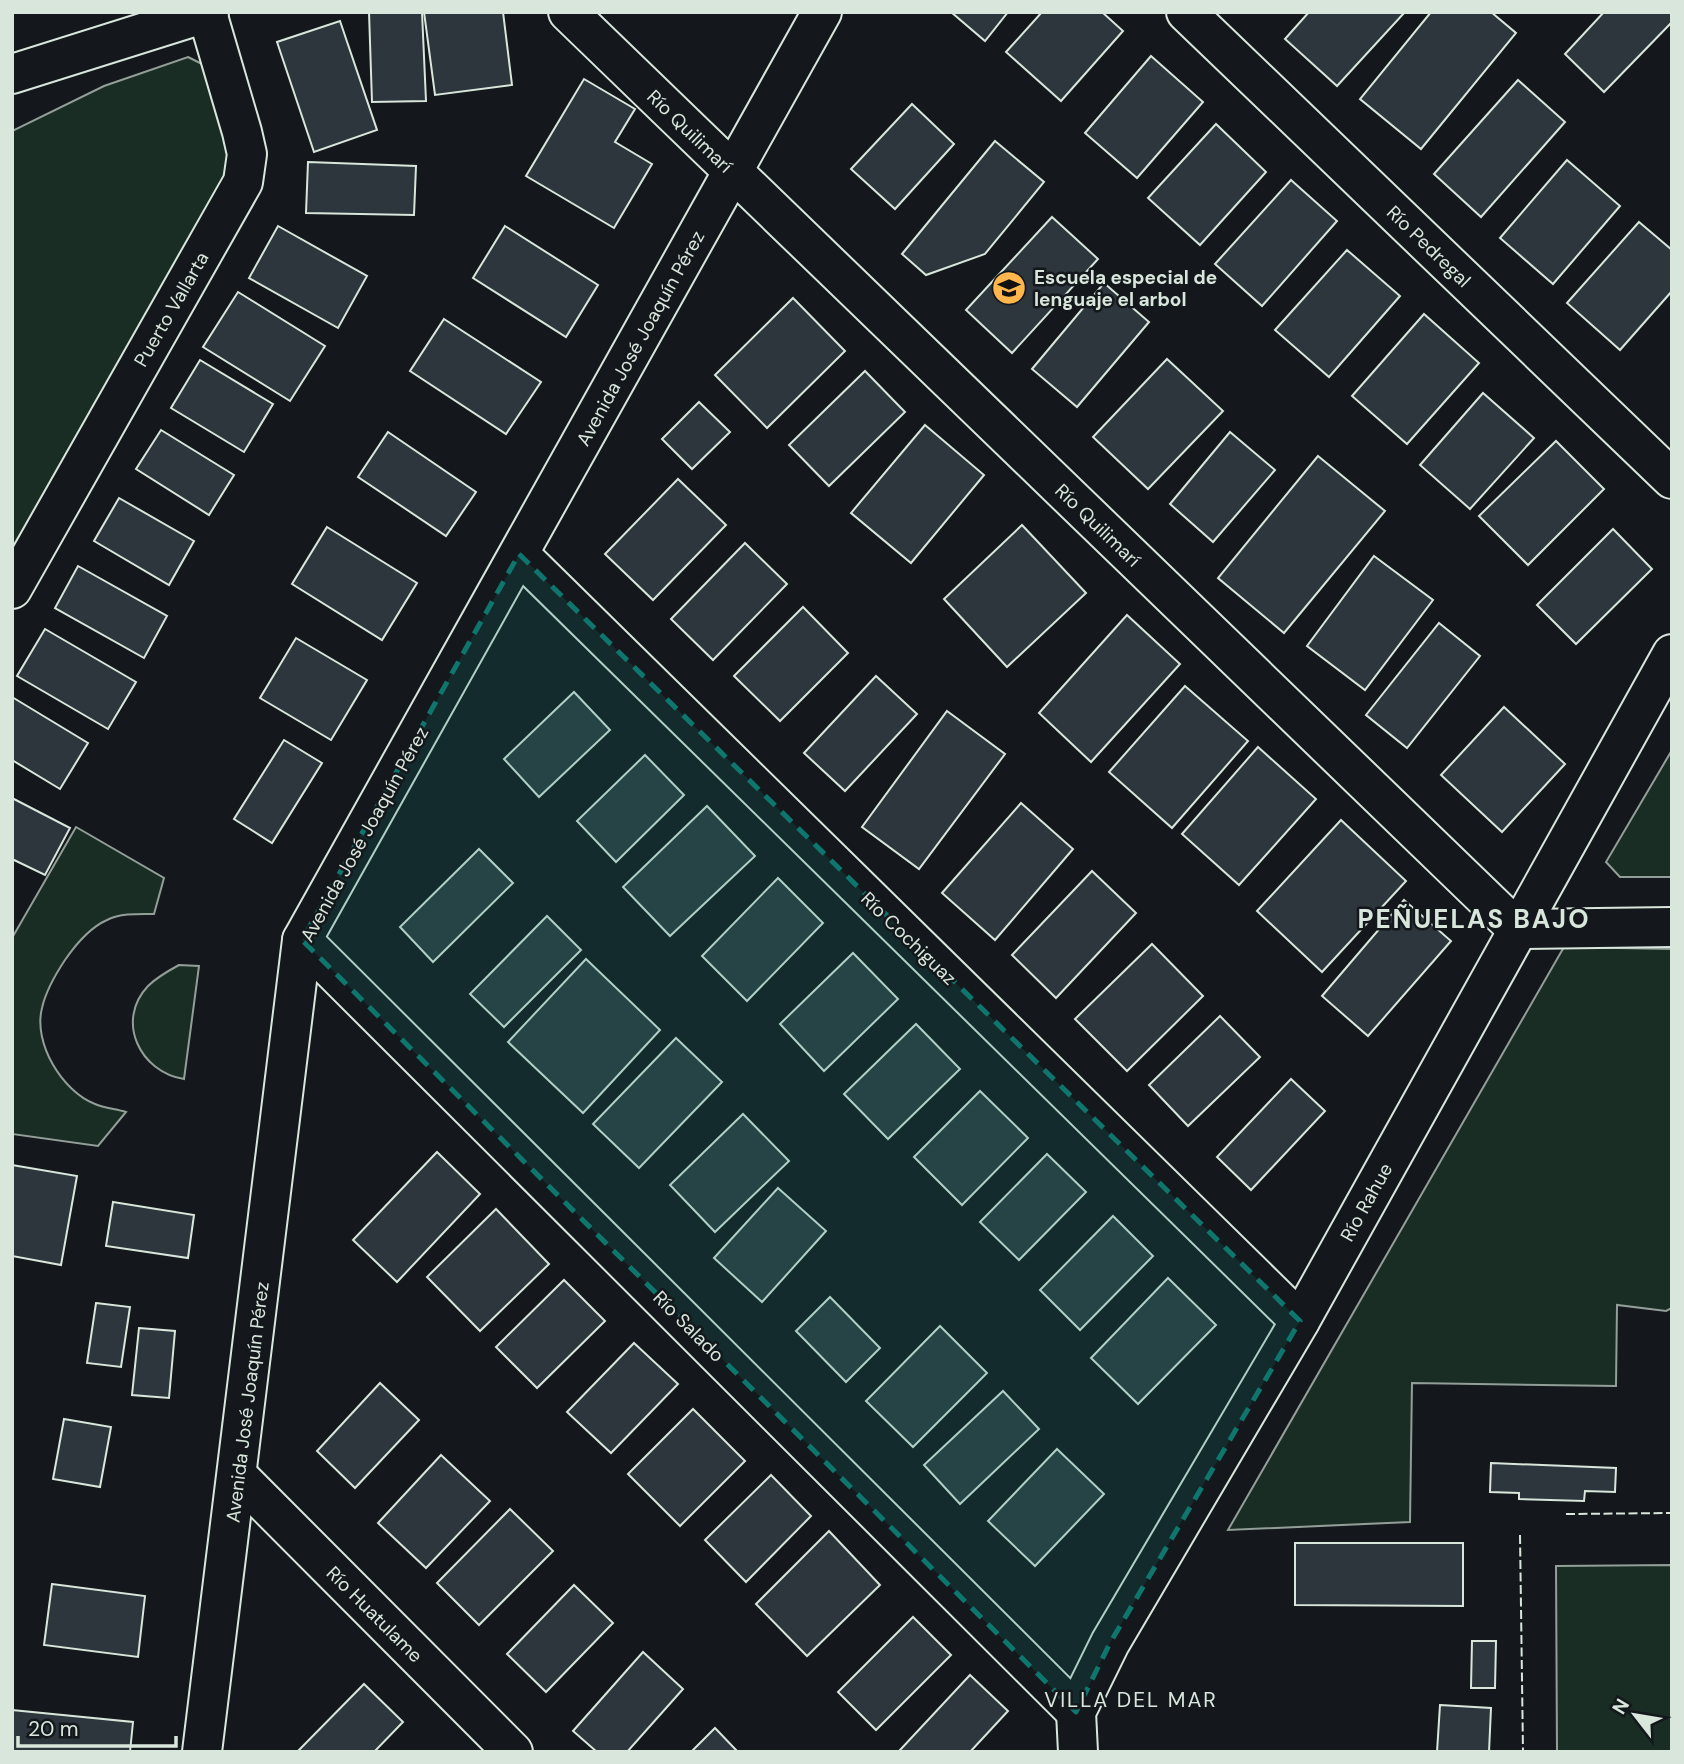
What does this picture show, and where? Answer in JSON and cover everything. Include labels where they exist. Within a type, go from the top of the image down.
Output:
[{"type":"street","name":"Río Quilimarí","points":[[568,12],[1517,929]]},
{"type":"street","name":"Avenida José Joaquín Pérez","points":[[202,1752],[302,940],[822,12]]},
{"type":"street","name":"Río Pedregal","points":[[1185,12],[1672,479]]},
{"type":"street","points":[[12,74],[208,13]]},
{"type":"street","name":"Puerto Vallarta","points":[[12,589],[243,182],[247,154],[208,13]]},
{"type":"street","points":[[12,84],[53,61]]},
{"type":"street","name":"Río Cochiguaz","points":[[519,554],[1300,1321]]},
{"type":"street","name":"Río Rahue","points":[[1078,1752],[1076,1713],[1110,1643],[1300,1321],[1672,654]]},
{"type":"street","points":[[1517,929],[1672,927]]},
{"type":"street","name":"Río Salado","points":[[302,940],[1076,1713]]},
{"type":"street","name":"Río Huatulame","points":[[238,1476],[513,1752]]},
{"type":"highlighted area","points":[[519,554],[1300,1321],[1110,1643],[1076,1712],[302,940]]},
{"type":"green space","points":[[188,57],[208,67],[238,160],[12,555],[12,131],[104,86]]},
{"type":"green space","points":[[1672,750],[1672,877],[1620,877],[1606,862]]},
{"type":"green space","points":[[76,827],[164,878],[154,914],[118,916],[100,923],[83,937],[54,977],[42,1008],[42,1036],[46,1050],[61,1077],[83,1098],[126,1112],[98,1146],[12,1134],[12,938]]},
{"type":"green space","points":[[1564,947],[1672,949],[1672,1308],[1666,1311],[1617,1305],[1616,1386],[1412,1383],[1410,1522],[1228,1530]]},
{"type":"green space","points":[[179,965],[199,966],[184,1079],[155,1066],[137,1043],[133,1029],[138,1000],[148,986]]},
{"type":"green space","points":[[1672,1565],[1672,1752],[1557,1752],[1556,1566]]},
{"type":"building","points":[[369,12],[422,12],[426,101],[372,102]]},
{"type":"building","points":[[424,12],[503,12],[512,85],[435,95]]},
{"type":"building","points":[[951,12],[1008,12],[985,41]]},
{"type":"building","points":[[1042,12],[1102,12],[1123,31],[1061,101],[1006,52]]},
{"type":"building","points":[[1309,12],[1405,12],[1337,86],[1285,39]]},
{"type":"building","points":[[1431,12],[1491,12],[1516,33],[1421,149],[1360,99]]},
{"type":"building","points":[[1604,12],[1672,12],[1672,22],[1604,92],[1565,54]]},
{"type":"building","points":[[340,21],[377,130],[314,152],[277,42]]},
{"type":"building","points":[[1151,56],[1203,102],[1137,178],[1085,133]]},
{"type":"building","points":[[584,79],[635,109],[615,142],[652,164],[614,228],[526,176]]},
{"type":"building","points":[[1518,80],[1565,122],[1481,217],[1434,174]]},
{"type":"building","points":[[912,104],[954,144],[895,209],[851,169]]},
{"type":"building","points":[[1216,124],[1266,172],[1200,245],[1148,198]]},
{"type":"building","points":[[995,141],[1044,182],[985,254],[926,275],[902,254]]},
{"type":"building","points":[[1567,160],[1620,206],[1553,284],[1500,238]]},
{"type":"building","points":[[308,162],[416,166],[414,215],[306,213]]},
{"type":"building","points":[[1291,180],[1337,221],[1262,306],[1215,264]]},
{"type":"building","points":[[1052,217],[1098,259],[1012,353],[966,310]]},
{"type":"building","points":[[1639,222],[1672,250],[1672,291],[1620,350],[1567,303]]},
{"type":"building","points":[[278,226],[367,276],[338,328],[249,278]]},
{"type":"building","points":[[505,226],[598,285],[566,337],[473,278]]},
{"type":"building","points":[[1347,250],[1400,296],[1329,377],[1275,330]]},
{"type":"building","points":[[1104,283],[1149,322],[1077,407],[1032,369]]},
{"type":"building","points":[[238,292],[325,346],[290,401],[203,347]]},
{"type":"building","points":[[793,298],[845,351],[767,428],[715,375]]},
{"type":"building","points":[[1424,314],[1479,363],[1407,444],[1352,396]]},
{"type":"building","points":[[444,319],[541,382],[506,434],[410,371]]},
{"type":"building","points":[[1167,359],[1223,411],[1148,489],[1093,437]]},
{"type":"building","points":[[200,360],[273,404],[244,452],[171,408]]},
{"type":"building","points":[[865,371],[905,412],[829,486],[789,445]]},
{"type":"building","points":[[1483,393],[1534,438],[1470,509],[1420,465]]},
{"type":"building","points":[[699,402],[730,432],[692,469],[662,439]]},
{"type":"building","points":[[925,425],[984,475],[911,563],[851,513]]},
{"type":"building","points":[[161,430],[234,475],[209,515],[136,469]]},
{"type":"building","points":[[388,432],[476,492],[446,536],[358,477]]},
{"type":"building","points":[[1230,432],[1275,470],[1213,542],[1170,504]]},
{"type":"building","points":[[1556,441],[1604,489],[1528,565],[1479,516]]},
{"type":"building","points":[[1318,456],[1385,511],[1284,633],[1218,578]]},
{"type":"building","points":[[678,479],[726,525],[653,600],[605,554]]},
{"type":"building","points":[[119,498],[194,541],[169,585],[94,541]]},
{"type":"building","points":[[1022,525],[1086,593],[1007,667],[944,599]]},
{"type":"building","points":[[327,527],[417,583],[382,640],[292,584]]},
{"type":"building","points":[[1613,529],[1652,569],[1576,644],[1537,605]]},
{"type":"building","points":[[745,543],[787,584],[713,660],[671,619]]},
{"type":"building","points":[[1374,556],[1433,600],[1365,690],[1307,646]]},
{"type":"building","points":[[78,566],[167,616],[144,658],[55,608]]},
{"type":"building","points":[[803,607],[848,653],[780,721],[734,676]]},
{"type":"building","points":[[1127,615],[1180,664],[1091,762],[1039,713]]},
{"type":"building","points":[[1439,623],[1480,656],[1407,748],[1366,715]]},
{"type":"building","points":[[45,629],[136,682],[108,729],[17,676]]},
{"type":"building","points":[[296,638],[367,680],[331,740],[260,698]]},
{"type":"building","points":[[876,676],[917,714],[845,791],[804,753]]},
{"type":"building","points":[[1185,686],[1248,741],[1172,828],[1109,772]]},
{"type":"building","points":[[574,692],[610,730],[539,797],[504,759]]},
{"type":"building","points":[[12,697],[88,743],[60,789],[12,760]]},
{"type":"building","points":[[1504,707],[1565,764],[1502,832],[1441,775]]},
{"type":"building","points":[[947,711],[1005,754],[919,869],[862,827]]},
{"type":"building","points":[[284,740],[322,763],[272,843],[234,819]]},
{"type":"building","points":[[1258,747],[1316,799],[1239,885],[1182,834]]},
{"type":"building","points":[[645,755],[684,795],[616,862],[577,821]]},
{"type":"building","points":[[12,798],[70,828],[45,875],[12,859]]},
{"type":"building","points":[[1021,803],[1073,849],[995,940],[942,893]]},
{"type":"building","points":[[707,806],[755,856],[670,936],[623,887]]},
{"type":"building","points":[[1341,820],[1406,881],[1322,972],[1257,911]]},
{"type":"building","points":[[479,849],[513,883],[433,962],[400,927]]},
{"type":"building","points":[[1092,871],[1136,913],[1056,998],[1012,955]]},
{"type":"building","points":[[778,878],[823,923],[747,1001],[702,956]]},
{"type":"building","points":[[1404,900],[1451,941],[1368,1036],[1322,996]]},
{"type":"building","points":[[547,916],[581,950],[504,1027],[470,994]]},
{"type":"building","points":[[1152,944],[1203,996],[1127,1071],[1075,1019]]},
{"type":"building","points":[[853,953],[898,999],[824,1071],[780,1024]]},
{"type":"building","points":[[586,959],[660,1030],[583,1113],[508,1042]]},
{"type":"building","points":[[1220,1016],[1260,1057],[1188,1126],[1149,1085]]},
{"type":"building","points":[[916,1024],[960,1069],[888,1139],[844,1094]]},
{"type":"building","points":[[676,1038],[722,1082],[639,1168],[593,1124]]},
{"type":"building","points":[[1291,1079],[1325,1111],[1251,1190],[1217,1157]]},
{"type":"building","points":[[980,1091],[1028,1138],[962,1205],[914,1157]]},
{"type":"building","points":[[743,1114],[789,1161],[715,1232],[670,1185]]},
{"type":"building","points":[[437,1152],[480,1194],[397,1282],[353,1240]]},
{"type":"building","points":[[1047,1154],[1086,1192],[1019,1260],[980,1222]]},
{"type":"building","points":[[12,1165],[77,1176],[61,1265],[12,1256]]},
{"type":"building","points":[[778,1188],[826,1231],[762,1302],[714,1258]]},
{"type":"building","points":[[113,1202],[194,1215],[188,1258],[106,1246]]},
{"type":"building","points":[[496,1209],[549,1264],[480,1331],[427,1277]]},
{"type":"building","points":[[1113,1216],[1153,1256],[1080,1330],[1040,1290]]},
{"type":"building","points":[[1168,1278],[1216,1325],[1138,1404],[1091,1358]]},
{"type":"building","points":[[564,1280],[605,1321],[537,1388],[496,1347]]},
{"type":"building","points":[[830,1297],[880,1348],[846,1382],[796,1331]]},
{"type":"building","points":[[96,1303],[130,1307],[121,1367],[87,1363]]},
{"type":"building","points":[[940,1326],[987,1373],[913,1447],[866,1401]]},
{"type":"building","points":[[139,1328],[175,1331],[169,1398],[132,1395]]},
{"type":"building","points":[[634,1343],[678,1384],[611,1453],[567,1412]]},
{"type":"building","points":[[380,1383],[419,1420],[355,1488],[317,1451]]},
{"type":"building","points":[[1003,1391],[1039,1429],[960,1504],[924,1465]]},
{"type":"building","points":[[693,1409],[745,1461],[680,1526],[628,1474]]},
{"type":"building","points":[[64,1419],[111,1427],[100,1487],[53,1479]]},
{"type":"building","points":[[1057,1449],[1104,1494],[1035,1566],[988,1521]]},
{"type":"building","points":[[441,1455],[490,1501],[426,1568],[378,1523]]},
{"type":"building","points":[[1491,1463],[1616,1468],[1615,1492],[1585,1491],[1584,1501],[1519,1499],[1519,1493],[1490,1492]]},
{"type":"building","points":[[771,1475],[811,1516],[746,1582],[705,1540]]},
{"type":"building","points":[[510,1509],[553,1551],[479,1625],[437,1583]]},
{"type":"building","points":[[829,1531],[880,1585],[807,1656],[756,1604]]},
{"type":"building","points":[[1295,1543],[1463,1543],[1463,1606],[1295,1605]]},
{"type":"building","points":[[52,1584],[145,1596],[138,1657],[44,1645]]},
{"type":"building","points":[[574,1585],[613,1623],[546,1692],[507,1654]]},
{"type":"building","points":[[913,1617],[951,1655],[876,1730],[838,1692]]},
{"type":"building","points":[[1472,1641],[1496,1641],[1495,1688],[1471,1688]]},
{"type":"building","points":[[643,1652],[683,1689],[627,1752],[597,1752],[573,1731]]},
{"type":"building","points":[[970,1675],[1008,1711],[970,1752],[902,1752],[900,1750]]},
{"type":"building","points":[[364,1684],[403,1722],[374,1752],[297,1752]]},
{"type":"building","points":[[1440,1705],[1491,1708],[1489,1752],[1437,1752]]},
{"type":"building","points":[[12,1710],[133,1722],[130,1752],[12,1752]]},
{"type":"building","points":[[715,1728],[738,1752],[691,1752]]},
{"type":"fence","points":[[1566,1514],[1672,1513]]},
{"type":"fence","points":[[1520,1535],[1523,1752]]},
{"type":"place","name":"Escuela especial de lenguaje el arbol","points":[[1009,288]]},
{"type":"district","name":"PEÑUELAS BAJO","points":[[1474,919]]},
{"type":"district","name":"VILLA DEL MAR","points":[[1131,1700]]}]
